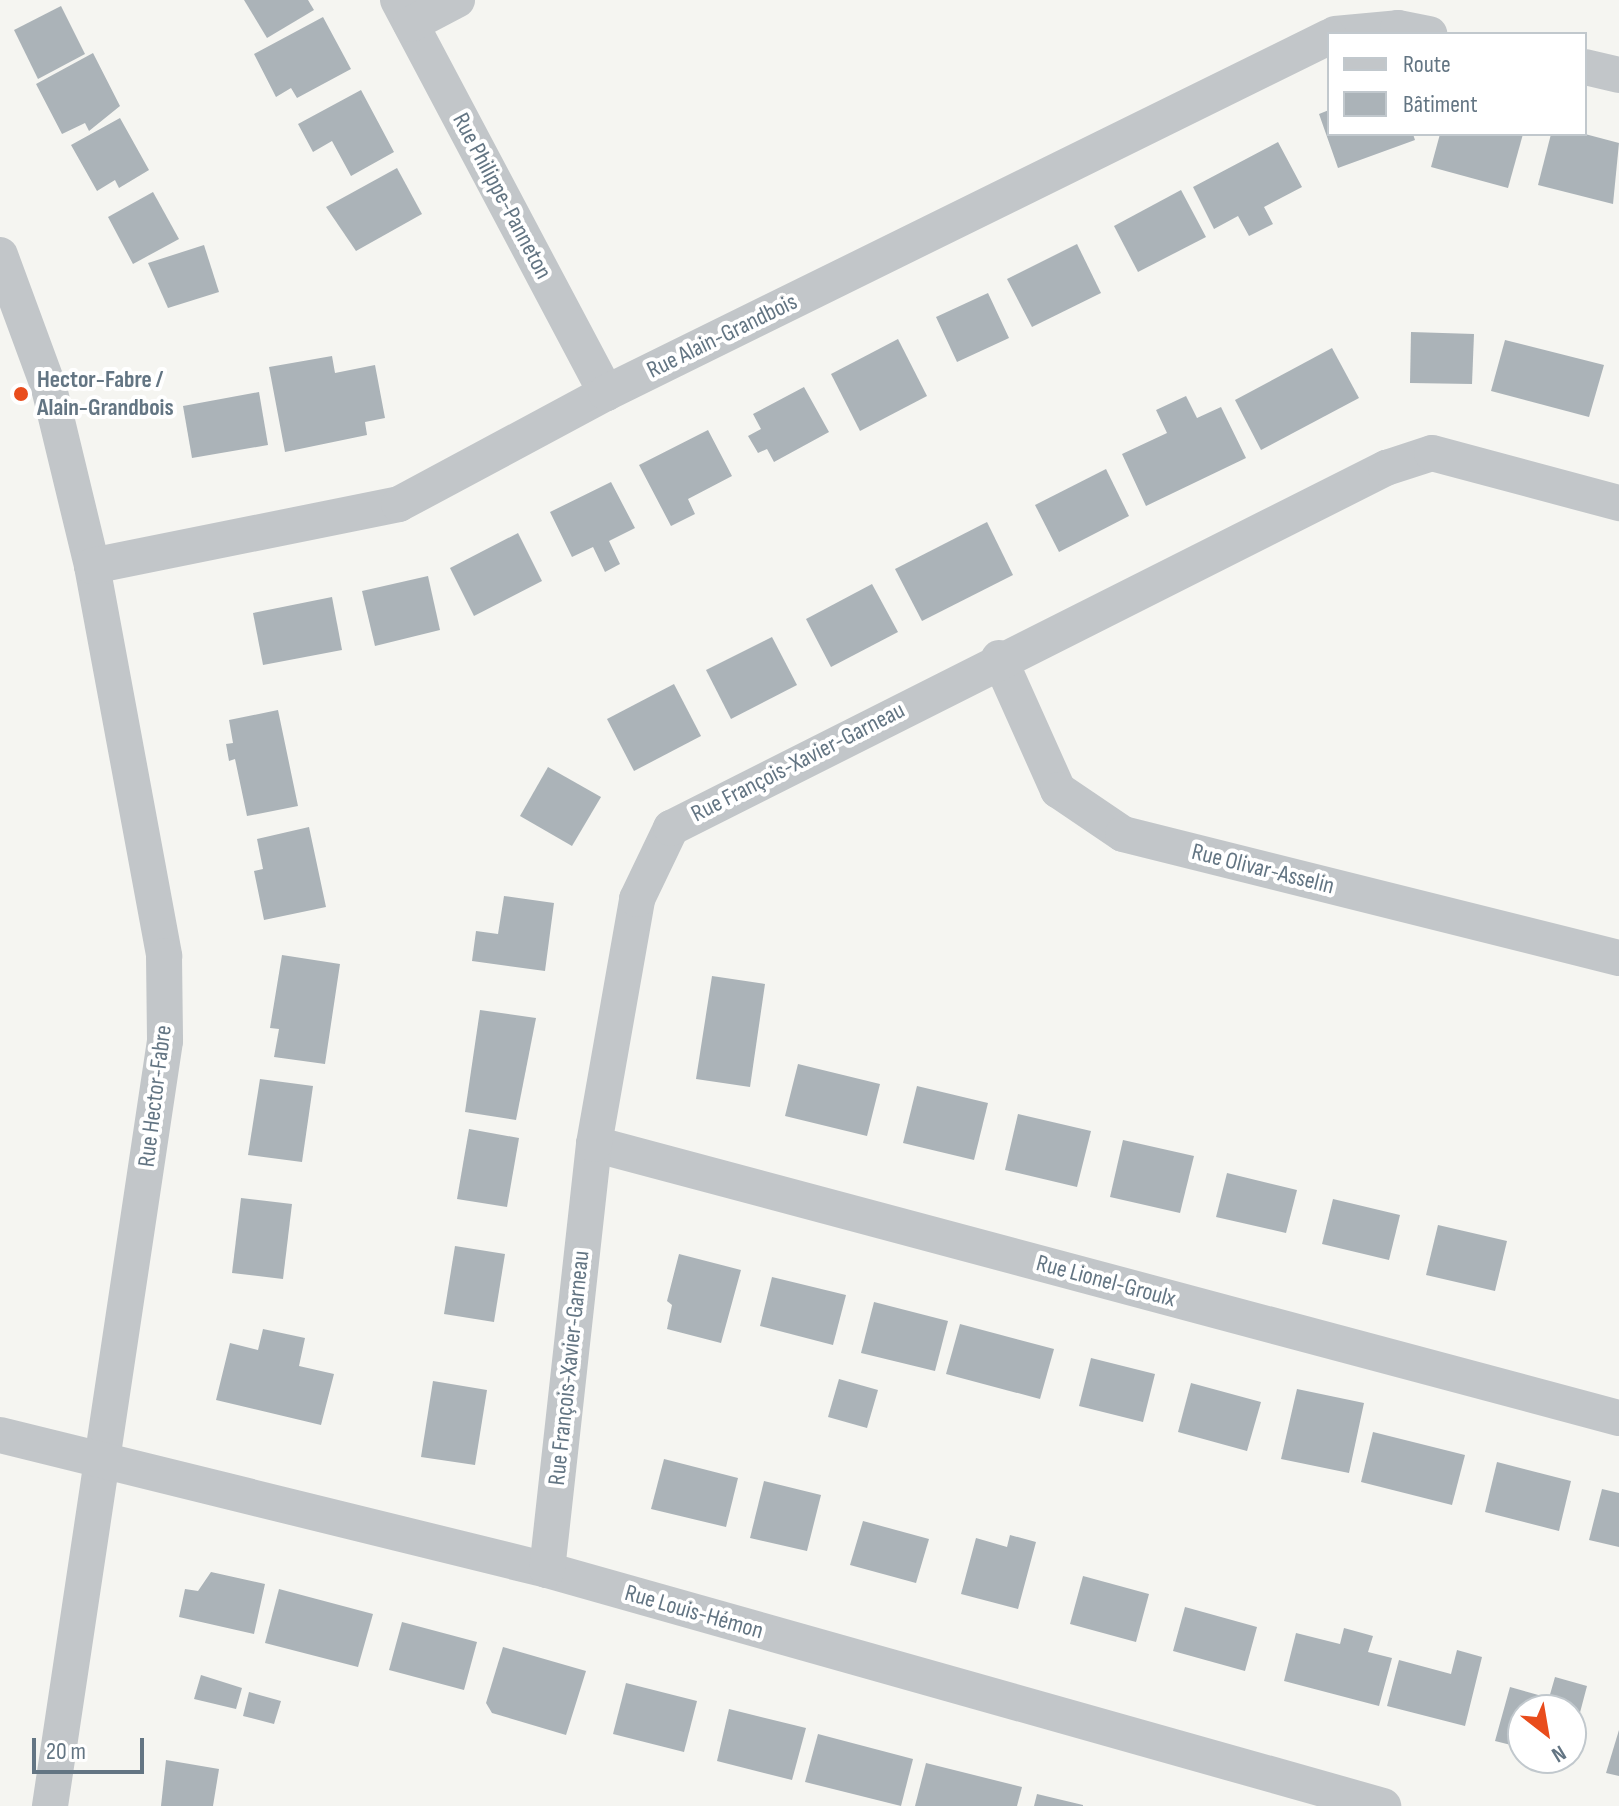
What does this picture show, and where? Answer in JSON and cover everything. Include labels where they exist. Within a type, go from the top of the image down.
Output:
[{"type":"street","points":[[404,12],[457,0]]},
{"type":"street","name":"Rue Philippe-Panneton","points":[[404,12],[606,393]]},
{"type":"street","points":[[1356,32],[1398,28],[1419,32]]},
{"type":"street","name":"Rue Alain-Grandbois","points":[[92,566],[399,504],[606,393],[1327,38]]},
{"type":"street","points":[[1587,67],[1619,75]]},
{"type":"street","name":"Rue Hector-Fabre","points":[[0,255],[49,388],[92,566],[164,956],[165,1041],[50,1806]]},
{"type":"street","name":"Rue François-Xavier-Garneau","points":[[547,1570],[594,1144],[637,899],[671,828],[999,658],[1386,468],[1432,453],[1619,503]]},
{"type":"street","name":"Rue Olivar-Asselin","points":[[999,658],[1058,790],[1123,834],[1619,958]]},
{"type":"street","name":"Rue Lionel-Groulx","points":[[594,1144],[1619,1418]]},
{"type":"street","name":"Rue Louis-Hémon","points":[[0,1435],[103,1463],[547,1570],[1383,1806]]},
{"type":"building","points":[[244,0],[308,0],[314,10],[267,38]]},
{"type":"building","points":[[61,6],[85,54],[38,79],[14,30]]},
{"type":"building","points":[[323,17],[351,69],[297,98],[291,88],[276,97],[254,54]]},
{"type":"building","points":[[93,53],[120,106],[89,131],[85,123],[62,134],[36,84]]},
{"type":"building","points":[[361,90],[394,152],[351,176],[332,141],[313,152],[298,124]]},
{"type":"building","points":[[1327,111],[1327,136],[1414,136],[1415,140],[1338,168],[1319,114]]},
{"type":"building","points":[[120,118],[149,170],[119,188],[115,180],[97,191],[71,145]]},
{"type":"building","points":[[1587,135],[1619,143],[1613,204],[1538,185],[1550,136]]},
{"type":"building","points":[[1439,136],[1522,136],[1508,188],[1431,167]]},
{"type":"building","points":[[1278,142],[1302,187],[1264,207],[1273,224],[1249,236],[1238,216],[1214,229],[1193,187]]},
{"type":"building","points":[[397,168],[422,214],[356,251],[326,207]]},
{"type":"building","points":[[1181,190],[1206,237],[1138,272],[1114,226]]},
{"type":"building","points":[[153,192],[179,239],[133,264],[108,217]]},
{"type":"building","points":[[1077,244],[1101,293],[1032,327],[1007,279]]},
{"type":"building","points":[[204,245],[219,292],[168,308],[148,263]]},
{"type":"building","points":[[988,293],[1009,338],[957,362],[936,317]]},
{"type":"building","points":[[1411,332],[1474,334],[1472,384],[1410,383]]},
{"type":"building","points":[[898,339],[927,396],[860,431],[831,374]]},
{"type":"building","points":[[1505,340],[1604,365],[1589,417],[1491,391]]},
{"type":"building","points":[[1332,348],[1359,398],[1261,450],[1235,400]]},
{"type":"building","points":[[332,356],[335,373],[375,365],[385,418],[365,422],[367,435],[285,452],[269,367]]},
{"type":"building","points":[[804,387],[829,432],[774,462],[767,449],[758,453],[748,436],[761,429],[753,414]]},
{"type":"building","points":[[259,392],[268,445],[192,458],[183,406]]},
{"type":"building","points":[[1186,396],[1197,418],[1221,407],[1246,458],[1146,506],[1122,454],[1167,433],[1156,410]]},
{"type":"building","points":[[708,430],[732,476],[688,499],[695,514],[671,526],[639,465]]},
{"type":"building","points":[[1106,469],[1129,516],[1059,552],[1035,505]]},
{"type":"building","points":[[611,482],[635,528],[609,541],[620,564],[605,572],[593,547],[572,557],[550,512]]},
{"type":"building","points":[[987,522],[1013,575],[922,621],[895,569]]},
{"type":"building","points":[[518,533],[542,581],[474,616],[450,568]]},
{"type":"building","points":[[428,576],[440,630],[375,646],[362,591]]},
{"type":"building","points":[[872,584],[898,632],[831,667],[806,619]]},
{"type":"building","points":[[332,597],[342,650],[263,665],[253,613]]},
{"type":"building","points":[[772,637],[797,685],[731,719],[706,670]]},
{"type":"building","points":[[674,684],[701,736],[634,771],[607,719]]},
{"type":"building","points":[[278,710],[298,806],[247,816],[235,759],[229,761],[226,744],[233,743],[229,720]]},
{"type":"building","points":[[548,767],[601,797],[572,846],[520,816]]},
{"type":"building","points":[[309,827],[326,907],[264,920],[254,871],[263,869],[257,839]]},
{"type":"building","points":[[504,896],[554,903],[545,971],[472,961],[476,931],[498,934]]},
{"type":"building","points":[[282,955],[340,964],[325,1064],[274,1057],[279,1029],[270,1028]]},
{"type":"building","points":[[712,976],[765,984],[750,1087],[696,1079]]},
{"type":"building","points":[[480,1010],[536,1018],[516,1120],[465,1112]]},
{"type":"building","points":[[798,1064],[880,1084],[867,1136],[785,1116]]},
{"type":"building","points":[[260,1079],[313,1086],[302,1162],[248,1155]]},
{"type":"building","points":[[917,1086],[988,1103],[974,1160],[903,1143]]},
{"type":"building","points":[[1018,1114],[1091,1131],[1077,1187],[1005,1170]]},
{"type":"building","points":[[469,1129],[519,1138],[507,1207],[457,1199]]},
{"type":"building","points":[[1123,1140],[1194,1156],[1180,1213],[1110,1197]]},
{"type":"building","points":[[1227,1173],[1297,1190],[1286,1233],[1216,1217]]},
{"type":"building","points":[[241,1198],[292,1204],[283,1279],[232,1273]]},
{"type":"building","points":[[1333,1199],[1400,1215],[1389,1260],[1322,1244]]},
{"type":"building","points":[[1438,1225],[1507,1241],[1495,1291],[1426,1275]]},
{"type":"building","points":[[455,1246],[505,1254],[494,1322],[444,1314]]},
{"type":"building","points":[[679,1254],[741,1270],[721,1343],[667,1329],[672,1305],[667,1301]]},
{"type":"building","points":[[772,1277],[846,1295],[833,1345],[760,1326]]},
{"type":"building","points":[[874,1302],[948,1321],[935,1371],[861,1353]]},
{"type":"building","points":[[960,1324],[1054,1349],[1040,1399],[946,1374]]},
{"type":"building","points":[[263,1329],[305,1338],[299,1366],[334,1374],[321,1425],[216,1400],[230,1343],[258,1350]]},
{"type":"building","points":[[1091,1358],[1155,1374],[1143,1422],[1079,1406]]},
{"type":"building","points":[[839,1379],[878,1390],[867,1428],[828,1417]]},
{"type":"building","points":[[433,1381],[487,1390],[475,1465],[421,1457]]},
{"type":"building","points":[[1191,1383],[1261,1402],[1247,1451],[1178,1432]]},
{"type":"building","points":[[1297,1389],[1364,1403],[1349,1473],[1281,1459]]},
{"type":"building","points":[[1373,1432],[1465,1455],[1452,1505],[1361,1482]]},
{"type":"building","points":[[664,1459],[738,1478],[726,1527],[651,1509]]},
{"type":"building","points":[[1497,1462],[1571,1481],[1559,1531],[1485,1512]]},
{"type":"building","points":[[764,1481],[821,1495],[807,1551],[750,1538]]},
{"type":"building","points":[[1602,1489],[1619,1493],[1619,1547],[1589,1540]]},
{"type":"building","points":[[863,1521],[929,1539],[916,1583],[850,1565]]},
{"type":"building","points":[[1010,1535],[1036,1542],[1018,1609],[961,1594],[976,1538],[1007,1547]]},
{"type":"building","points":[[211,1572],[265,1584],[254,1634],[179,1617],[185,1589],[198,1591]]},
{"type":"building","points":[[1083,1576],[1149,1594],[1136,1642],[1070,1624]]},
{"type":"building","points":[[279,1589],[373,1614],[358,1667],[265,1643]]},
{"type":"building","points":[[1185,1607],[1257,1627],[1245,1671],[1173,1651]]},
{"type":"building","points":[[402,1622],[477,1642],[464,1690],[389,1670]]},
{"type":"building","points":[[1344,1628],[1373,1636],[1368,1652],[1392,1658],[1379,1706],[1284,1681],[1296,1633],[1340,1644]]},
{"type":"building","points":[[503,1647],[586,1671],[566,1735],[492,1713],[486,1703]]},
{"type":"building","points":[[1457,1650],[1482,1657],[1465,1726],[1387,1706],[1399,1660],[1451,1674]]},
{"type":"building","points":[[201,1675],[242,1688],[236,1709],[194,1699]]},
{"type":"building","points":[[1555,1677],[1587,1686],[1585,1694],[1550,1694]]},
{"type":"building","points":[[626,1683],[697,1701],[684,1752],[613,1734]]},
{"type":"building","points":[[1510,1687],[1535,1694],[1508,1694]]},
{"type":"building","points":[[249,1692],[281,1701],[274,1724],[243,1716]]},
{"type":"building","points":[[1507,1698],[1507,1744],[1495,1741]]},
{"type":"building","points":[[729,1709],[806,1728],[792,1780],[717,1761]]},
{"type":"building","points":[[1619,1730],[1619,1776],[1606,1773]]},
{"type":"building","points":[[818,1734],[913,1759],[901,1806],[805,1782]]},
{"type":"building","points":[[166,1760],[219,1769],[213,1806],[161,1806]]},
{"type":"building","points":[[926,1763],[1022,1787],[1017,1806],[915,1806]]},
{"type":"building","points":[[1037,1794],[1083,1805],[1083,1806],[1034,1806]]},
{"type":"place","name":"Hector-Fabre / Alain-Grandbois","points":[[21,394]]}]
